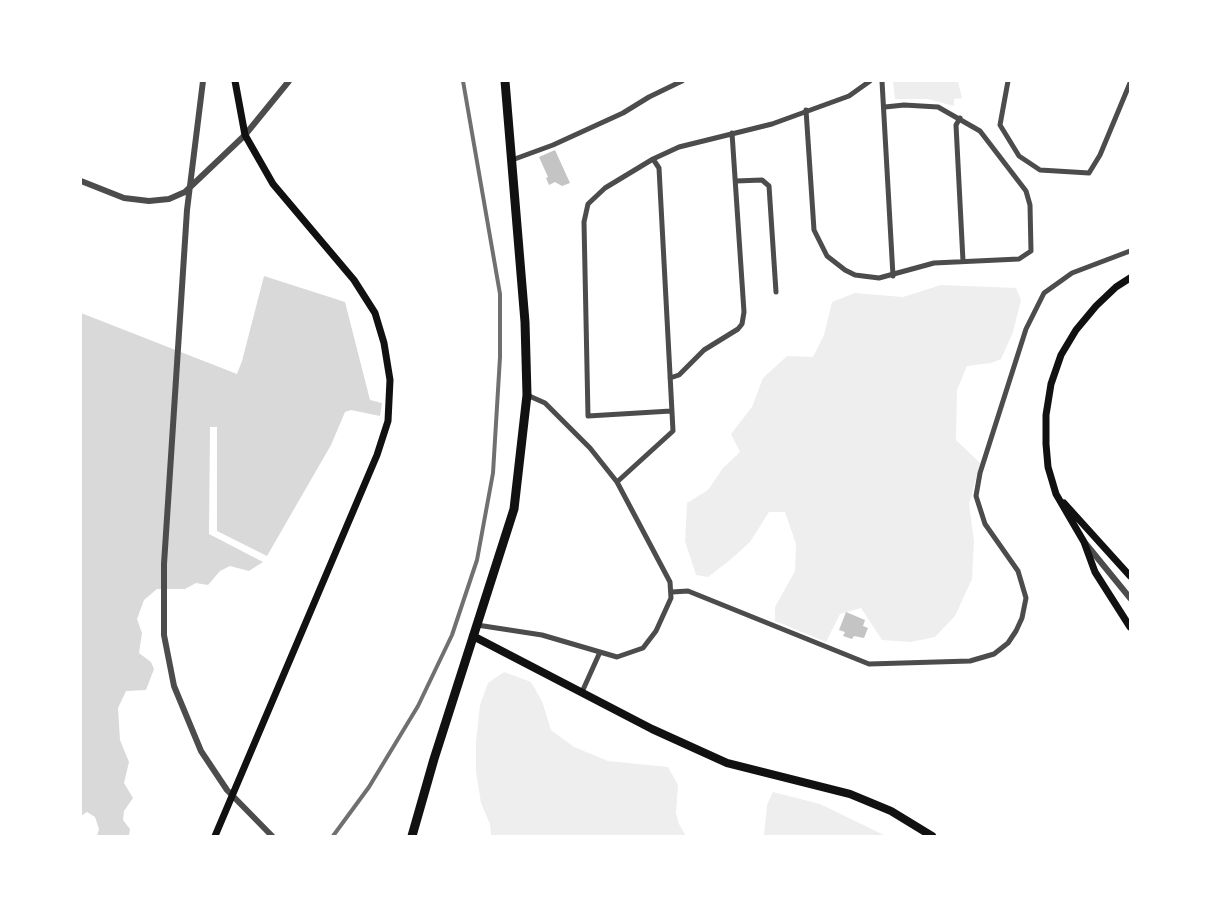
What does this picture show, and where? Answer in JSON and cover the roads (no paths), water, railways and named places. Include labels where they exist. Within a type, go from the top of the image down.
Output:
[{"type":"highway","points":[[412,836],[514,508],[527,395],[525,322],[504,81]]},
{"type":"main road","points":[[215,836],[377,455],[388,421],[390,380],[380,328],[367,298],[273,184],[245,135],[235,81]]},
{"type":"main road","points":[[1130,278],[1116,287],[1076,330],[1061,355],[1051,384],[1046,414],[1048,466],[1056,494],[1084,542],[1095,572],[1130,627]]},
{"type":"main road","points":[[1056,494],[1094,539],[1130,576]]},
{"type":"main road","points":[[473,636],[652,729],[727,763],[850,794],[891,811],[932,836]]},
{"type":"street","points":[[203,81],[186,220],[163,592],[167,654],[174,686],[185,717],[201,751],[215,775],[242,807],[272,836]]},
{"type":"street","points":[[81,181],[124,198],[149,201],[169,198],[185,192],[245,135],[289,81]]},
{"type":"street","points":[[512,160],[553,145],[623,113],[649,97],[682,81]]},
{"type":"street","points":[[671,411],[588,416],[584,222],[588,204],[605,188],[653,159],[679,146],[772,124],[848,96],[870,81]]},
{"type":"street","points":[[882,81],[893,276]]},
{"type":"street","points":[[1008,81],[1000,125],[1020,156],[1040,170],[1089,173],[1100,154],[1130,83]]},
{"type":"street","points":[[806,110],[814,230],[821,248],[836,264],[855,275],[879,278],[893,276],[934,263],[1020,259],[1031,251],[1030,214],[1026,191],[980,131],[938,107],[904,105],[884,107]]},
{"type":"street","points":[[960,118],[956,125],[963,261]]},
{"type":"street","points":[[670,378],[679,375],[704,350],[742,324],[744,312],[732,133]]},
{"type":"street","points":[[617,482],[673,431],[659,168],[653,159]]},
{"type":"street","points":[[736,181],[762,180],[769,186],[776,292]]},
{"type":"street","points":[[672,592],[688,591],[869,664],[970,661],[994,654],[1008,643],[1016,631],[1022,618],[1026,598],[1018,571],[985,524],[976,496],[980,473],[1026,330],[1044,293],[1072,273],[1130,251]]},
{"type":"street","points":[[477,624],[542,635],[617,657],[643,648],[667,612],[672,592],[670,582],[617,482],[590,448],[545,403],[527,395]]},
{"type":"street","points":[[1084,542],[1130,598]]},
{"type":"street","points":[[582,692],[600,652]]},
{"type":"railway","points":[[333,836],[369,787],[418,706],[452,635],[477,560],[493,473],[500,357],[500,294],[463,81]]}]
